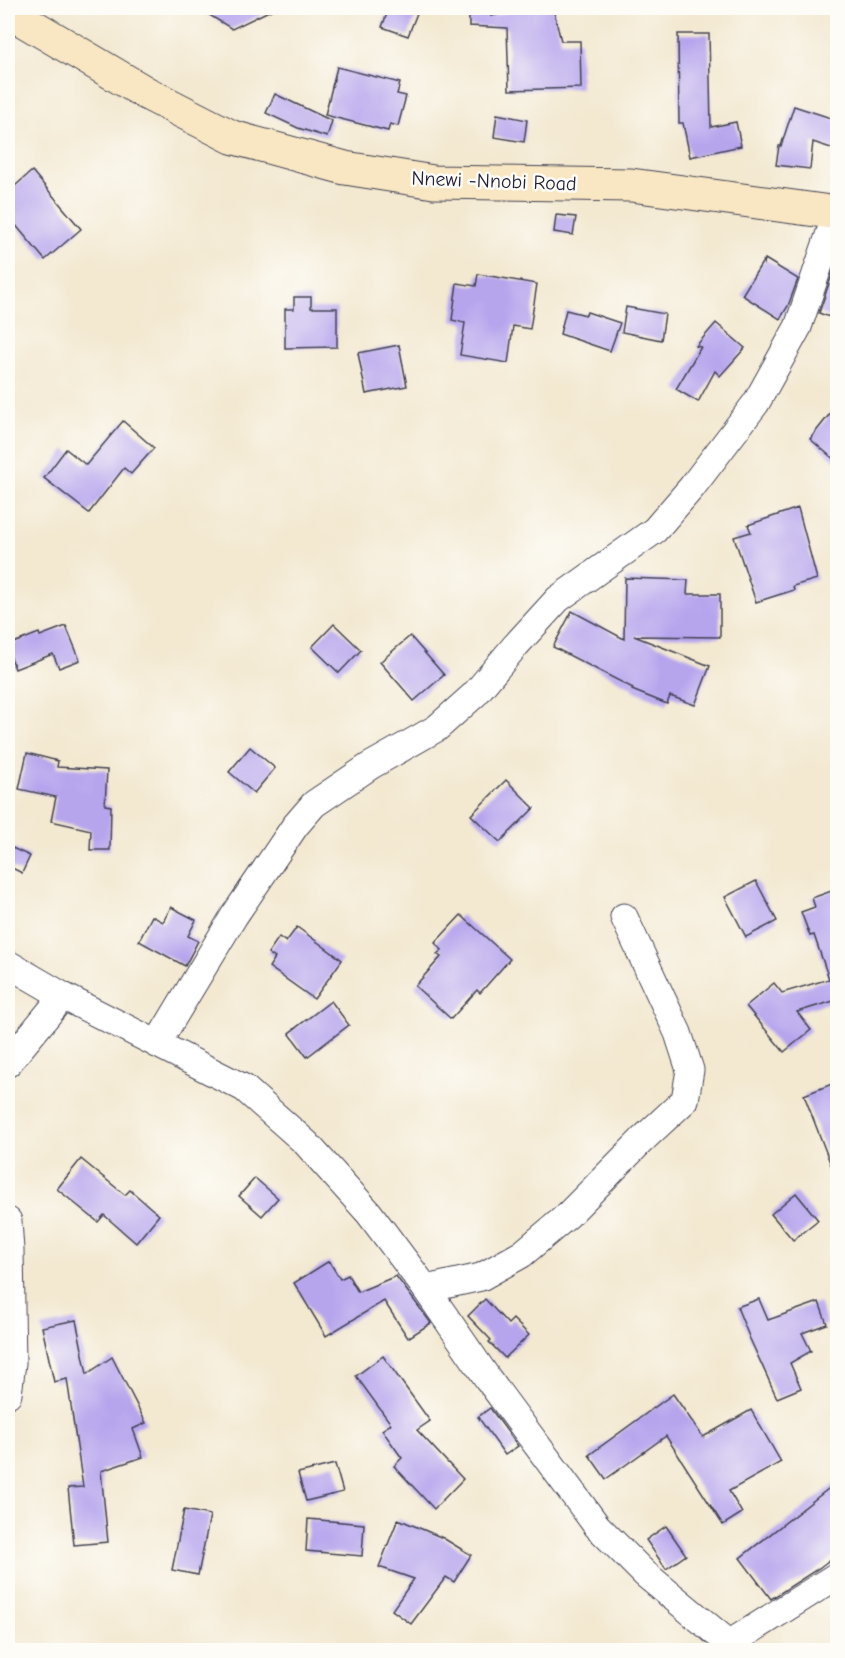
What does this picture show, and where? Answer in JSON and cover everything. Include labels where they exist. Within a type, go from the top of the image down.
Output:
[{"type":"main road","name":"Nnewi -Nnobi Road","points":[[8,9],[16,16],[146,93],[232,137],[345,168],[434,182],[631,185],[837,212]]},
{"type":"street","points":[[157,1044],[234,916],[295,826],[314,804],[370,765],[437,728],[476,694],[558,599],[655,530],[692,487],[756,403],[798,327],[837,212]]},
{"type":"street","points":[[426,1289],[481,1277],[522,1254],[567,1216],[685,1100],[690,1070],[678,1033],[624,917]]},
{"type":"street","points":[[8,964],[63,996],[244,1088],[306,1143],[369,1213],[597,1526],[645,1574],[733,1647],[837,1575]]},
{"type":"street","points":[[8,1063],[63,996]]},
{"type":"street","points":[[8,1221],[12,1363],[8,1394]]},
{"type":"building","points":[[198,8],[275,8],[232,29]]},
{"type":"building","points":[[389,8],[419,8],[408,36],[382,27]]},
{"type":"building","points":[[469,8],[492,8],[491,16],[527,8],[553,8],[561,41],[580,41],[581,88],[509,90],[507,28],[469,26]]},
{"type":"building","points":[[678,34],[709,34],[711,127],[736,122],[741,146],[690,157],[683,123],[679,123]]},
{"type":"building","points":[[337,67],[400,83],[397,94],[406,96],[398,126],[390,124],[388,131],[325,115]]},
{"type":"building","points":[[275,94],[332,121],[327,137],[298,128],[266,113]]},
{"type":"building","points":[[794,106],[837,120],[837,150],[813,142],[810,169],[776,165],[779,146],[781,146]]},
{"type":"building","points":[[497,114],[527,120],[524,142],[494,137]]},
{"type":"building","points":[[32,171],[81,229],[45,260],[8,216],[8,192]]},
{"type":"building","points":[[556,215],[576,217],[573,235],[554,232]]},
{"type":"building","points":[[765,259],[798,279],[788,306],[780,319],[742,295],[763,261],[764,264]]},
{"type":"building","points":[[837,263],[837,320],[819,313]]},
{"type":"building","points":[[478,274],[537,284],[530,329],[513,326],[508,363],[460,355],[465,323],[452,320],[457,283],[476,286]]},
{"type":"building","points":[[294,297],[311,297],[311,308],[337,308],[337,347],[285,348],[285,309],[294,309]]},
{"type":"building","points":[[626,307],[665,314],[661,340],[622,332]]},
{"type":"building","points":[[566,310],[586,315],[587,312],[620,323],[610,351],[560,334]]},
{"type":"building","points":[[716,323],[745,348],[720,376],[715,371],[698,402],[676,389],[701,347],[696,346]]},
{"type":"building","points":[[399,345],[407,386],[366,394],[358,353]]},
{"type":"building","points":[[837,405],[837,462],[810,439]]},
{"type":"building","points":[[123,421],[154,448],[131,474],[124,468],[89,513],[44,478],[66,449],[86,465]]},
{"type":"building","points":[[798,508],[817,579],[793,586],[794,590],[756,602],[734,537],[751,532],[748,525]]},
{"type":"building","points":[[625,578],[688,580],[687,594],[720,594],[720,637],[634,636],[710,666],[695,705],[670,696],[667,704],[632,690],[633,688],[553,647],[572,611],[624,639]]},
{"type":"building","points":[[334,624],[361,650],[339,673],[312,647]]},
{"type":"building","points":[[66,626],[80,660],[59,668],[53,654],[15,669],[8,645]]},
{"type":"building","points":[[410,636],[444,675],[414,701],[380,662]]},
{"type":"building","points":[[250,747],[275,768],[254,793],[229,772]]},
{"type":"building","points":[[27,753],[58,761],[57,767],[107,770],[105,805],[111,806],[110,850],[90,850],[91,830],[51,821],[56,797],[19,789]]},
{"type":"building","points":[[506,780],[534,808],[500,842],[471,815]]},
{"type":"building","points":[[8,846],[30,856],[22,873],[8,866]]},
{"type":"building","points":[[756,881],[777,921],[746,937],[725,897]]},
{"type":"building","points":[[837,889],[837,1000],[797,1012],[811,1030],[784,1052],[746,1006],[774,983],[782,993],[829,979],[814,935],[810,936],[801,912],[815,907],[812,898]]},
{"type":"building","points":[[171,907],[196,920],[188,936],[198,941],[185,966],[139,941],[152,916],[163,922]]},
{"type":"building","points":[[461,915],[510,959],[480,993],[477,990],[451,1019],[415,986],[441,957],[437,954],[442,950],[435,943]]},
{"type":"building","points":[[297,927],[342,960],[314,999],[269,967],[275,958],[268,953],[279,937],[286,942]]},
{"type":"building","points":[[331,1001],[349,1025],[307,1057],[289,1033]]},
{"type":"building","points":[[837,1082],[837,1177],[836,1178],[804,1095]]},
{"type":"building","points":[[81,1159],[125,1195],[130,1190],[159,1215],[136,1243],[104,1215],[98,1222],[57,1189]]},
{"type":"building","points":[[255,1178],[278,1198],[262,1216],[239,1196]]},
{"type":"building","points":[[796,1193],[818,1220],[793,1240],[771,1214]]},
{"type":"building","points":[[329,1261],[340,1279],[348,1275],[358,1292],[396,1276],[431,1323],[408,1338],[384,1301],[326,1336],[294,1283]]},
{"type":"building","points":[[485,1299],[508,1324],[513,1319],[529,1335],[505,1358],[468,1316]]},
{"type":"building","points":[[759,1299],[768,1320],[819,1302],[827,1324],[802,1333],[811,1351],[790,1363],[801,1388],[777,1398],[737,1307]]},
{"type":"building","points":[[76,1320],[87,1374],[112,1357],[146,1423],[133,1429],[143,1457],[101,1471],[108,1542],[74,1545],[68,1488],[83,1487],[67,1379],[54,1382],[42,1327]]},
{"type":"building","points":[[383,1356],[430,1421],[417,1430],[463,1479],[434,1509],[394,1466],[402,1458],[382,1430],[391,1424],[356,1376]]},
{"type":"building","points":[[673,1394],[703,1437],[751,1410],[781,1462],[729,1491],[742,1513],[723,1525],[666,1436],[606,1479],[589,1455]]},
{"type":"building","points":[[490,1408],[518,1446],[505,1455],[478,1417]]},
{"type":"building","points":[[335,1464],[343,1492],[306,1501],[298,1473]]},
{"type":"building","points":[[837,1482],[837,1554],[771,1599],[740,1558]]},
{"type":"building","points":[[184,1510],[210,1515],[198,1575],[172,1570]]},
{"type":"building","points":[[308,1519],[364,1524],[362,1556],[306,1551]]},
{"type":"building","points":[[398,1519],[443,1538],[471,1555],[454,1582],[446,1577],[411,1624],[392,1610],[414,1579],[379,1567]]},
{"type":"building","points":[[666,1526],[686,1555],[666,1569],[646,1540]]}]
